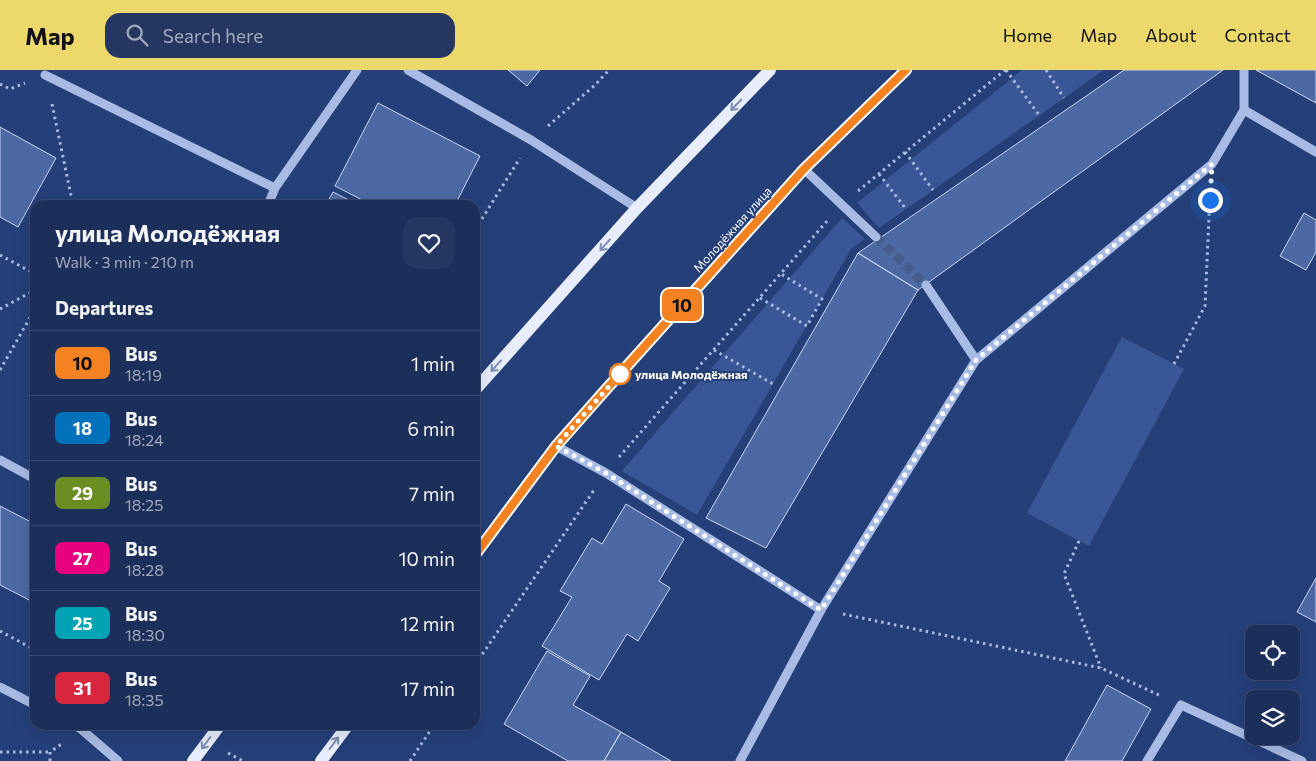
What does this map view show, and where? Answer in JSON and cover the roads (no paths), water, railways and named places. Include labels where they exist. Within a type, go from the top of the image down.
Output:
[{"type":"main road","points":[[480,384],[637,208],[770,70]]},
{"type":"main road","name":"Молодёжная улица","points":[[480,548],[556,446],[804,169],[906,70]]},
{"type":"main road","points":[[193,761],[216,730]]},
{"type":"main road","points":[[321,761],[344,730]]},
{"type":"street","points":[[270,200],[276,188],[356,70]]},
{"type":"street","points":[[408,70],[531,140],[637,208]]},
{"type":"street","points":[[740,761],[821,610],[976,360],[1212,164],[1244,110],[1244,70]]},
{"type":"street","points":[[45,75],[276,188]]},
{"type":"street","points":[[1244,110],[1316,152]]},
{"type":"street","points":[[804,169],[876,237]]},
{"type":"street","points":[[926,285],[976,360]]},
{"type":"street","points":[[556,446],[606,473],[821,610]]},
{"type":"street","points":[[0,460],[30,476]]},
{"type":"street","points":[[0,687],[30,702]]},
{"type":"street","points":[[1147,761],[1181,705],[1302,761]]},
{"type":"street","points":[[83,730],[118,761]]},
{"type":"tunnel","points":[[876,237],[926,285]]},
{"type":"place","name":"улица Молодёжная","points":[[620,374]]}]
